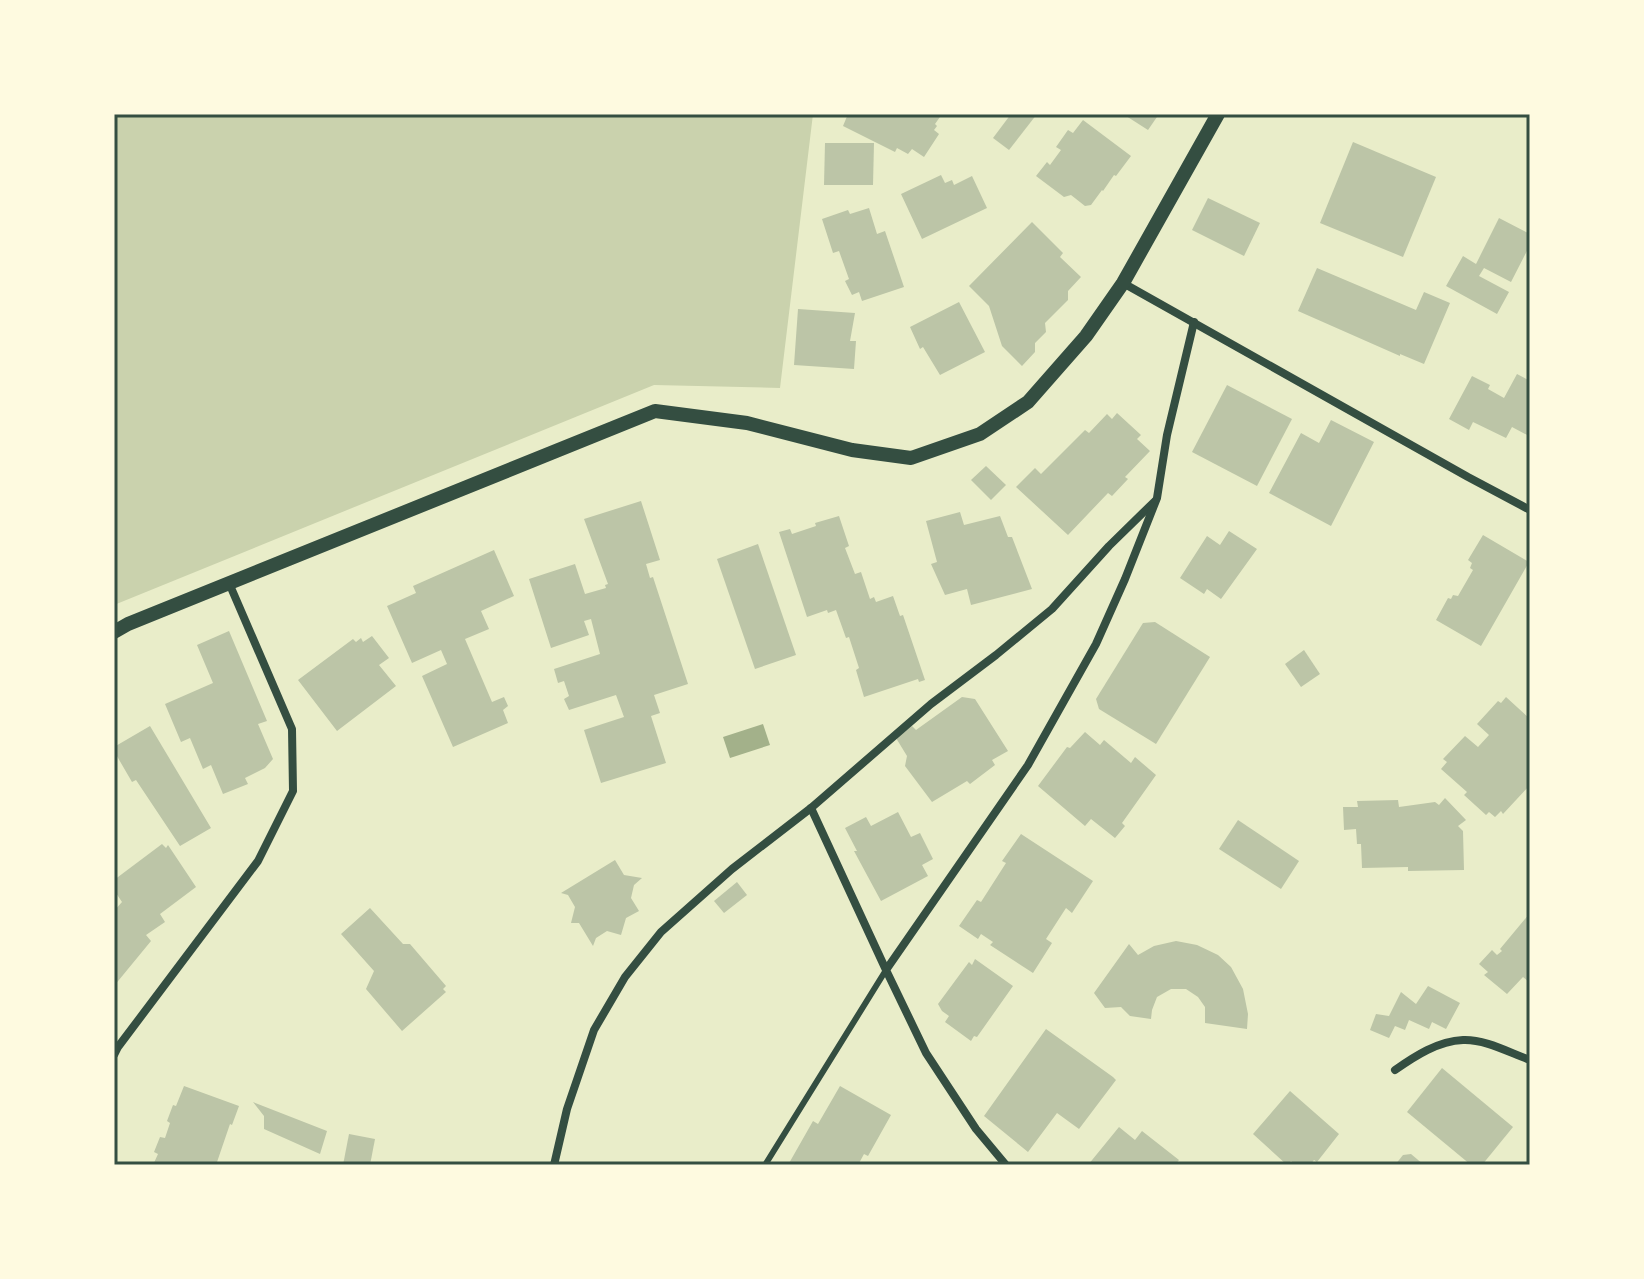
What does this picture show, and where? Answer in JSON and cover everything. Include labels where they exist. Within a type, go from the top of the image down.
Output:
[{"type":"street","points":[[114,632],[655,411],[747,423],[852,450],[911,458],[980,434],[1028,402],[1086,336],[1123,283],[1218,114]]},
{"type":"street","points":[[1123,283],[1530,510]]},
{"type":"street","points":[[886,970],[1028,765],[1096,644],[1157,498],[1167,435],[1194,322]]},
{"type":"street","points":[[554,1165],[567,1109],[594,1030],[625,977],[661,932],[931,704],[1052,609],[1157,498]]},
{"type":"street","points":[[114,1055],[258,861],[293,791],[292,729],[229,583]]},
{"type":"street","points":[[811,808],[926,1053],[976,1129],[1006,1165]]},
{"type":"street","points":[[1395,1070],[1434,1046],[1463,1040],[1479,1042],[1530,1060]]},
{"type":"lane","points":[[765,1165],[886,970]]},
{"type":"shaded area","points":[[114,114],[813,114],[780,388],[654,385],[114,605]]},
{"type":"shaded area","points":[[763,724],[770,745],[730,758],[723,737]]},
{"type":"building","points":[[848,114],[942,114],[934,130],[939,134],[924,157],[912,149],[908,154],[897,148],[895,152],[843,126]]},
{"type":"building","points":[[1011,114],[1037,114],[1009,150],[993,138]]},
{"type":"building","points":[[1123,114],[1159,114],[1148,130]]},
{"type":"building","points":[[1083,120],[1131,156],[1091,205],[1085,206],[1071,195],[1064,197],[1036,176],[1047,162],[1050,165],[1061,150],[1056,147],[1068,130],[1073,133]]},
{"type":"building","points":[[1353,142],[1436,177],[1403,257],[1320,223]]},
{"type":"building","points":[[825,143],[874,143],[873,185],[824,185]]},
{"type":"building","points":[[941,175],[945,183],[952,180],[954,185],[972,176],[987,208],[922,239],[901,194]]},
{"type":"building","points":[[1208,198],[1260,223],[1244,256],[1192,230]]},
{"type":"building","points":[[869,208],[877,234],[885,231],[904,287],[862,301],[859,292],[852,295],[845,281],[849,279],[839,251],[833,253],[822,219],[848,210],[850,214]]},
{"type":"building","points":[[1499,218],[1530,234],[1530,245],[1511,282],[1484,268],[1479,276],[1509,292],[1497,314],[1446,286],[1463,256],[1476,264]]},
{"type":"building","points":[[1032,222],[1063,253],[1060,257],[1081,277],[1068,291],[1068,300],[1045,323],[1046,332],[1035,343],[1035,352],[1022,366],[1002,346],[989,306],[969,286]]},
{"type":"building","points":[[1317,268],[1416,310],[1424,292],[1450,303],[1424,364],[1298,311]]},
{"type":"building","points":[[959,302],[985,352],[940,375],[923,347],[920,349],[910,327]]},
{"type":"building","points":[[798,309],[855,313],[850,341],[856,341],[854,369],[794,365]]},
{"type":"building","points":[[1517,374],[1530,381],[1529,436],[1512,427],[1506,438],[1473,422],[1469,430],[1449,419],[1472,376],[1490,385],[1488,389],[1504,398]]},
{"type":"building","points":[[1227,385],[1292,419],[1257,486],[1192,452]]},
{"type":"building","points":[[1117,413],[1141,435],[1137,439],[1150,451],[1112,496],[1108,493],[1068,535],[1016,487],[1035,468],[1041,474],[1085,430],[1089,433],[1107,414],[1112,419]]},
{"type":"building","points":[[1331,420],[1374,442],[1331,526],[1269,493],[1301,433],[1319,443]]},
{"type":"building","points":[[986,466],[1006,485],[991,500],[971,480]]},
{"type":"building","points":[[641,501],[660,560],[646,564],[688,684],[654,695],[660,713],[651,716],[666,763],[601,783],[584,730],[624,717],[616,695],[569,710],[564,699],[569,696],[564,681],[558,683],[554,669],[600,654],[591,619],[584,621],[589,635],[551,648],[529,579],[575,564],[585,594],[606,588],[608,584],[584,519]]},
{"type":"building","points":[[960,512],[964,525],[1000,516],[1008,537],[1012,537],[1032,589],[971,605],[967,589],[945,595],[931,564],[937,562],[926,521]]},
{"type":"building","points":[[839,516],[849,546],[845,548],[855,574],[861,572],[870,599],[874,597],[876,602],[893,596],[900,616],[903,615],[925,680],[919,682],[918,679],[864,697],[856,670],[859,668],[836,610],[807,617],[779,532],[790,529],[792,534]]},
{"type":"building","points":[[1229,531],[1257,549],[1221,599],[1207,589],[1204,594],[1180,578],[1207,536],[1220,545]]},
{"type":"building","points":[[1483,535],[1529,562],[1481,646],[1436,620],[1448,598],[1458,596],[1473,570],[1468,560]]},
{"type":"building","points":[[758,544],[796,655],[755,669],[717,559]]},
{"type":"building","points":[[494,550],[514,596],[481,611],[489,629],[465,639],[492,702],[504,697],[508,706],[503,710],[508,723],[453,747],[422,676],[447,664],[441,650],[412,663],[387,606],[416,593],[413,586]]},
{"type":"building","points":[[1155,622],[1210,657],[1156,744],[1099,709],[1096,699],[1143,623]]},
{"type":"building","points":[[229,631],[267,721],[258,724],[273,759],[265,768],[245,778],[248,784],[223,794],[211,765],[203,769],[190,738],[181,742],[165,704],[213,683],[197,645]]},
{"type":"building","points":[[372,636],[389,658],[379,665],[396,686],[337,731],[298,680],[353,639],[356,642],[361,638],[363,642]]},
{"type":"building","points":[[1304,650],[1320,674],[1301,687],[1285,664]]},
{"type":"building","points":[[962,697],[975,699],[1008,751],[992,760],[995,765],[970,784],[967,781],[932,802],[905,766],[907,756],[896,738],[912,726],[916,730]]},
{"type":"building","points":[[1506,697],[1530,719],[1530,785],[1503,814],[1501,811],[1495,817],[1489,812],[1486,815],[1464,795],[1467,792],[1441,769],[1447,762],[1443,759],[1465,736],[1478,747],[1489,735],[1477,724],[1498,701],[1501,703]]},
{"type":"building","points":[[150,726],[211,828],[180,846],[136,780],[132,782],[114,751],[114,747]]},
{"type":"building","points":[[1085,732],[1100,745],[1104,740],[1131,763],[1135,757],[1156,775],[1115,838],[1091,819],[1085,826],[1038,786],[1067,747],[1070,748]]},
{"type":"building","points":[[1445,798],[1466,820],[1458,826],[1463,831],[1464,870],[1362,868],[1361,844],[1357,844],[1356,829],[1344,830],[1343,807],[1358,807],[1357,801],[1398,800],[1399,807],[1435,802],[1439,805]]},
{"type":"building","points":[[898,812],[911,837],[920,833],[933,859],[922,865],[928,876],[881,901],[845,828],[866,817],[871,826]]},
{"type":"building","points":[[1238,820],[1299,861],[1281,889],[1219,849]]},
{"type":"building","points":[[1021,834],[1093,881],[1072,913],[1066,908],[1046,939],[1052,943],[1033,973],[990,945],[993,942],[981,934],[978,939],[959,926],[977,900],[981,902],[1006,863],[1002,861]]},
{"type":"building","points":[[162,844],[166,848],[168,845],[196,887],[160,914],[165,922],[146,935],[151,941],[114,986],[114,911],[122,902],[114,890],[114,880]]},
{"type":"building","points":[[615,860],[624,875],[642,878],[634,885],[631,898],[639,911],[626,918],[621,935],[607,931],[596,938],[593,946],[579,923],[571,923],[575,907],[568,895],[561,893]]},
{"type":"building","points":[[737,882],[747,895],[724,913],[714,901]]},
{"type":"building","points":[[370,908],[403,944],[410,944],[446,986],[443,989],[446,992],[402,1031],[366,989],[374,971],[341,934]]},
{"type":"building","points":[[1530,913],[1530,983],[1523,977],[1507,994],[1484,975],[1488,972],[1479,964],[1492,950],[1497,955],[1502,951],[1500,949]]},
{"type":"building","points":[[1176,941],[1197,945],[1218,955],[1231,967],[1243,989],[1248,1014],[1247,1029],[1205,1023],[1205,1007],[1198,997],[1186,989],[1171,989],[1157,997],[1151,1019],[1130,1016],[1121,1007],[1105,1008],[1094,993],[1129,944],[1138,955],[1154,946]]},
{"type":"building","points":[[975,959],[1013,986],[971,1041],[945,1022],[949,1016],[938,1004],[969,962],[972,965]]},
{"type":"building","points":[[1428,986],[1460,1003],[1446,1029],[1432,1022],[1429,1029],[1409,1020],[1405,1030],[1395,1026],[1389,1038],[1370,1030],[1376,1014],[1389,1016],[1401,992],[1416,1004]]},
{"type":"building","points":[[1046,1029],[1116,1080],[1079,1129],[1057,1113],[1028,1152],[984,1116]]},
{"type":"building","points":[[1442,1068],[1513,1127],[1482,1165],[1471,1165],[1407,1112]]},
{"type":"building","points":[[184,1086],[239,1106],[216,1165],[153,1165],[158,1154],[154,1152],[160,1137],[165,1138],[170,1123],[167,1121]]},
{"type":"building","points":[[840,1086],[891,1115],[868,1156],[864,1154],[858,1165],[788,1165],[813,1121],[818,1124]]},
{"type":"building","points":[[1290,1091],[1339,1134],[1317,1162],[1314,1160],[1310,1165],[1296,1165],[1291,1161],[1287,1165],[1253,1134]]},
{"type":"building","points":[[253,1102],[327,1131],[320,1154],[264,1129],[264,1116]]},
{"type":"building","points":[[1119,1127],[1135,1140],[1142,1131],[1179,1160],[1175,1165],[1088,1165]]},
{"type":"building","points":[[349,1134],[375,1139],[370,1165],[343,1165]]},
{"type":"building","points":[[1411,1154],[1424,1165],[1395,1165],[1403,1155]]}]
